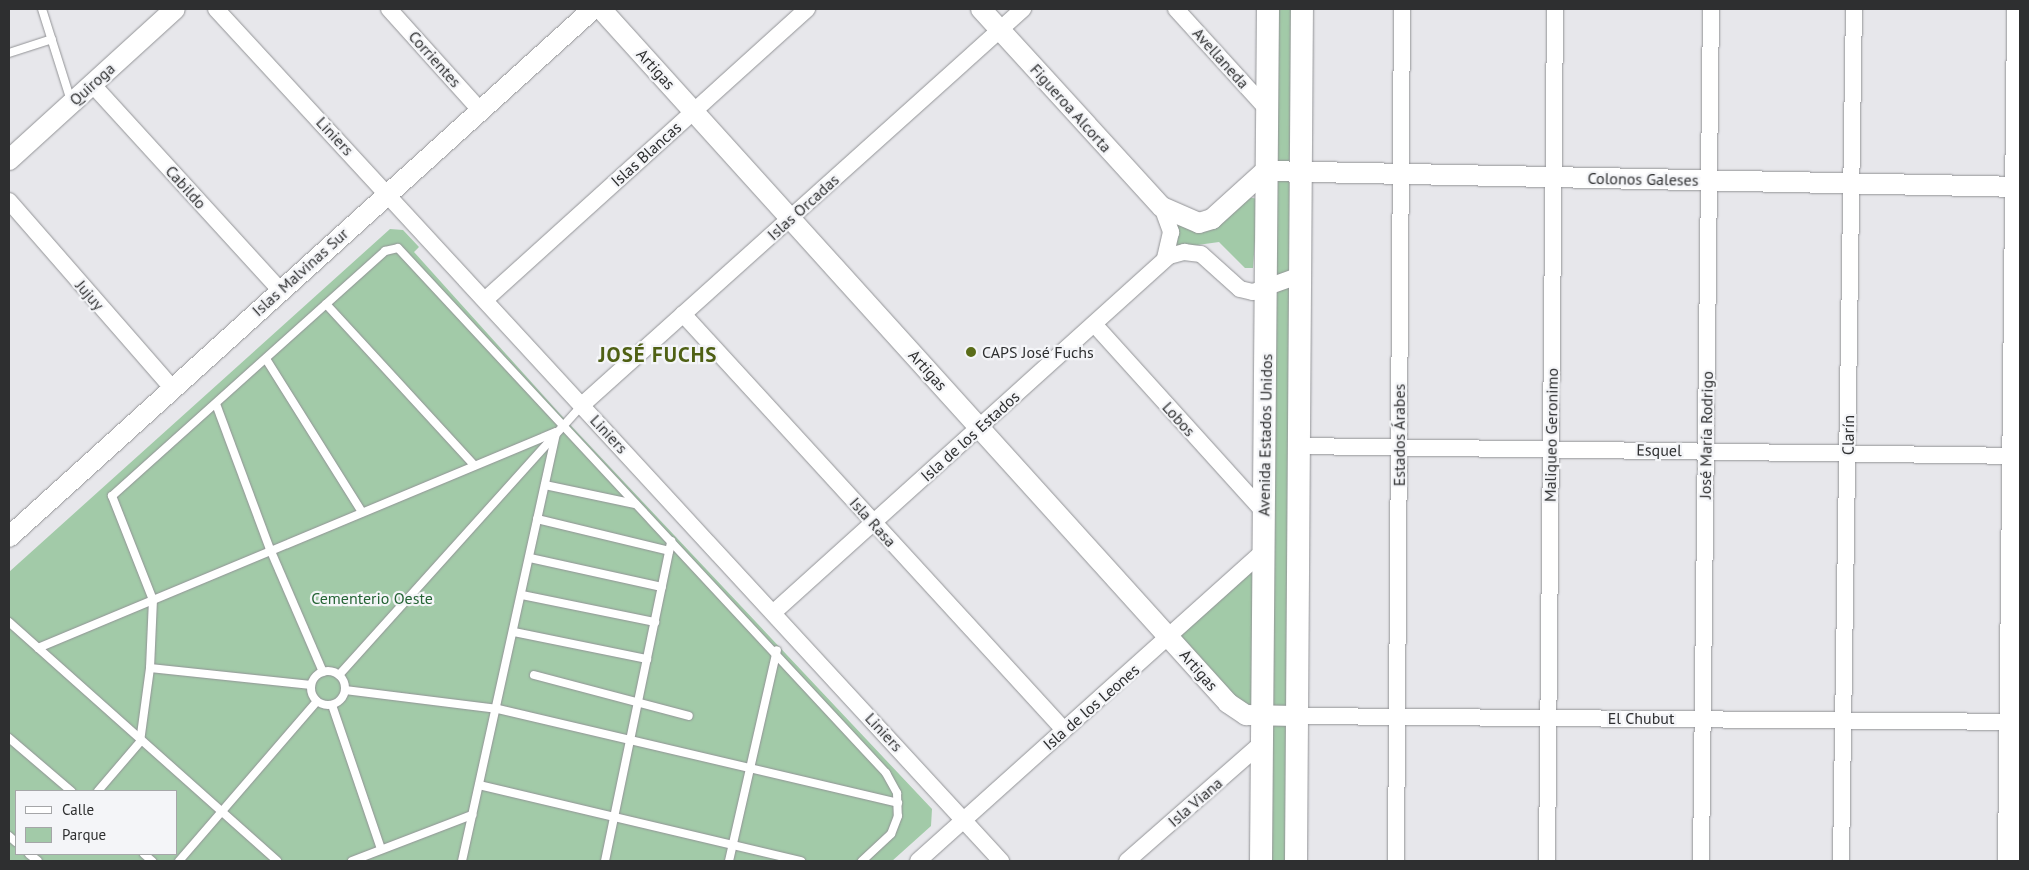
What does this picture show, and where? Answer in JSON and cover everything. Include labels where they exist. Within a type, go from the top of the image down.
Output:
[{"type":"main road","name":"Avenida Estados Unidos","points":[[1261,861],[1267,291],[1265,171],[1268,9]]},
{"type":"main road","name":"Avenida Estados Unidos","points":[[1296,861],[1298,276],[1302,9]]},
{"type":"main road","points":[[2009,861],[2016,722],[2018,9]]},
{"type":"street","name":"Quiroga","points":[[9,160],[175,9]]},
{"type":"street","name":"Liniers","points":[[216,9],[486,299],[1001,861]]},
{"type":"street","name":"Corrientes","points":[[389,9],[480,110]]},
{"type":"street","name":"Islas Malvinas Sur","points":[[9,537],[593,9]]},
{"type":"street","name":"Artigas","points":[[601,9],[1228,703],[1246,715],[1262,717]]},
{"type":"street","name":"Islas Blancas","points":[[486,299],[807,9]]},
{"type":"street","name":"Figueroa Alcorta","points":[[981,9],[1162,207]]},
{"type":"street","name":"Islas Orcadas","points":[[582,405],[1023,9]]},
{"type":"street","name":"Avellaneda","points":[[1176,9],[1266,108]]},
{"type":"street","name":"Estados Árabes","points":[[1396,861],[1402,9]]},
{"type":"street","name":"Maliqueo Geronimo","points":[[1547,861],[1555,9]]},
{"type":"street","name":"José María Rodrigo","points":[[1701,861],[1711,9]]},
{"type":"street","name":"Clarín","points":[[1841,861],[1854,9]]},
{"type":"street","name":"Cabildo","points":[[92,84],[280,290]]},
{"type":"street","name":"Colonos Galeses","points":[[1265,171],[2018,187]]},
{"type":"street","points":[[1162,207],[1182,218],[1205,222],[1265,171]]},
{"type":"street","name":"Jujuy","points":[[9,201],[172,388]]},
{"type":"street","points":[[1162,207],[1171,228],[1165,259]]},
{"type":"street","name":"Isla de los Estados","points":[[774,612],[1165,259],[1184,252],[1205,256],[1240,289],[1267,291]]},
{"type":"street","points":[[1267,291],[1298,276]]},
{"type":"street","name":"Isla Rasa","points":[[683,314],[1064,730]]},
{"type":"street","name":"Lobos","points":[[1094,324],[1264,513]]},
{"type":"street","name":"Esquel","points":[[1297,446],[2017,456]]},
{"type":"street","name":"Isla de los Leones","points":[[918,861],[1170,637],[1263,551]]},
{"type":"street","name":"El Chubut","points":[[1262,717],[1844,719],[2016,722]]},
{"type":"street","name":"Isla Viana","points":[[1128,861],[1262,742]]},
{"type":"lane","points":[[42,9],[71,103]]},
{"type":"lane","points":[[9,53],[52,39]]},
{"type":"lane","points":[[99,790],[140,742],[150,668],[153,600],[112,496],[386,250],[398,248],[558,430],[671,540],[777,650],[886,773],[898,803],[891,834],[862,861]]},
{"type":"lane","points":[[326,304],[474,465]]},
{"type":"lane","points":[[266,359],[362,512]]},
{"type":"lane","points":[[216,404],[270,549],[323,672]]},
{"type":"lane","points":[[339,675],[582,405]]},
{"type":"lane","points":[[38,648],[270,549],[558,430]]},
{"type":"lane","points":[[462,861],[498,709],[537,519],[558,430]]},
{"type":"lane","points":[[545,485],[635,504]]},
{"type":"lane","points":[[537,519],[669,551]]},
{"type":"lane","points":[[605,861],[671,540]]},
{"type":"lane","points":[[530,558],[662,587]]},
{"type":"lane","points":[[522,595],[654,622]]},
{"type":"lane","points":[[9,622],[140,742],[277,861]]},
{"type":"lane","points":[[514,632],[647,659]]},
{"type":"lane","points":[[730,861],[754,769],[777,650]]},
{"type":"lane","points":[[150,668],[311,685]]},
{"type":"lane","points":[[323,672],[339,675]]},
{"type":"lane","points":[[311,685],[323,672]]},
{"type":"lane","points":[[339,675],[345,690]]},
{"type":"lane","points":[[534,675],[639,700],[688,716]]},
{"type":"lane","points":[[311,685],[317,701]]},
{"type":"lane","points":[[345,690],[498,709],[898,803]]},
{"type":"lane","points":[[332,705],[345,690]]},
{"type":"lane","points":[[317,701],[332,705]]},
{"type":"lane","points":[[179,861],[317,701]]},
{"type":"lane","points":[[332,705],[381,849]]},
{"type":"lane","points":[[10,742],[70,790]]},
{"type":"lane","points":[[479,785],[801,861]]},
{"type":"lane","points":[[352,861],[472,815]]},
{"type":"green space","points":[[1268,9],[1302,9],[1296,861],[1261,861],[1262,717],[1228,703],[1170,637],[1263,553]]},
{"type":"green space","points":[[1248,197],[1258,199],[1253,268],[1245,268],[1219,242],[1176,248],[1177,220],[1206,231]]},
{"type":"green space","name":"Cementerio Oeste","points":[[390,229],[403,230],[419,247],[414,252],[560,414],[932,809],[931,826],[892,861],[9,861],[9,572]]},
{"type":"place","name":"CAPS José Fuchs","points":[[971,352]]},
{"type":"district","name":"JOSÉ FUCHS","points":[[658,355]]}]
